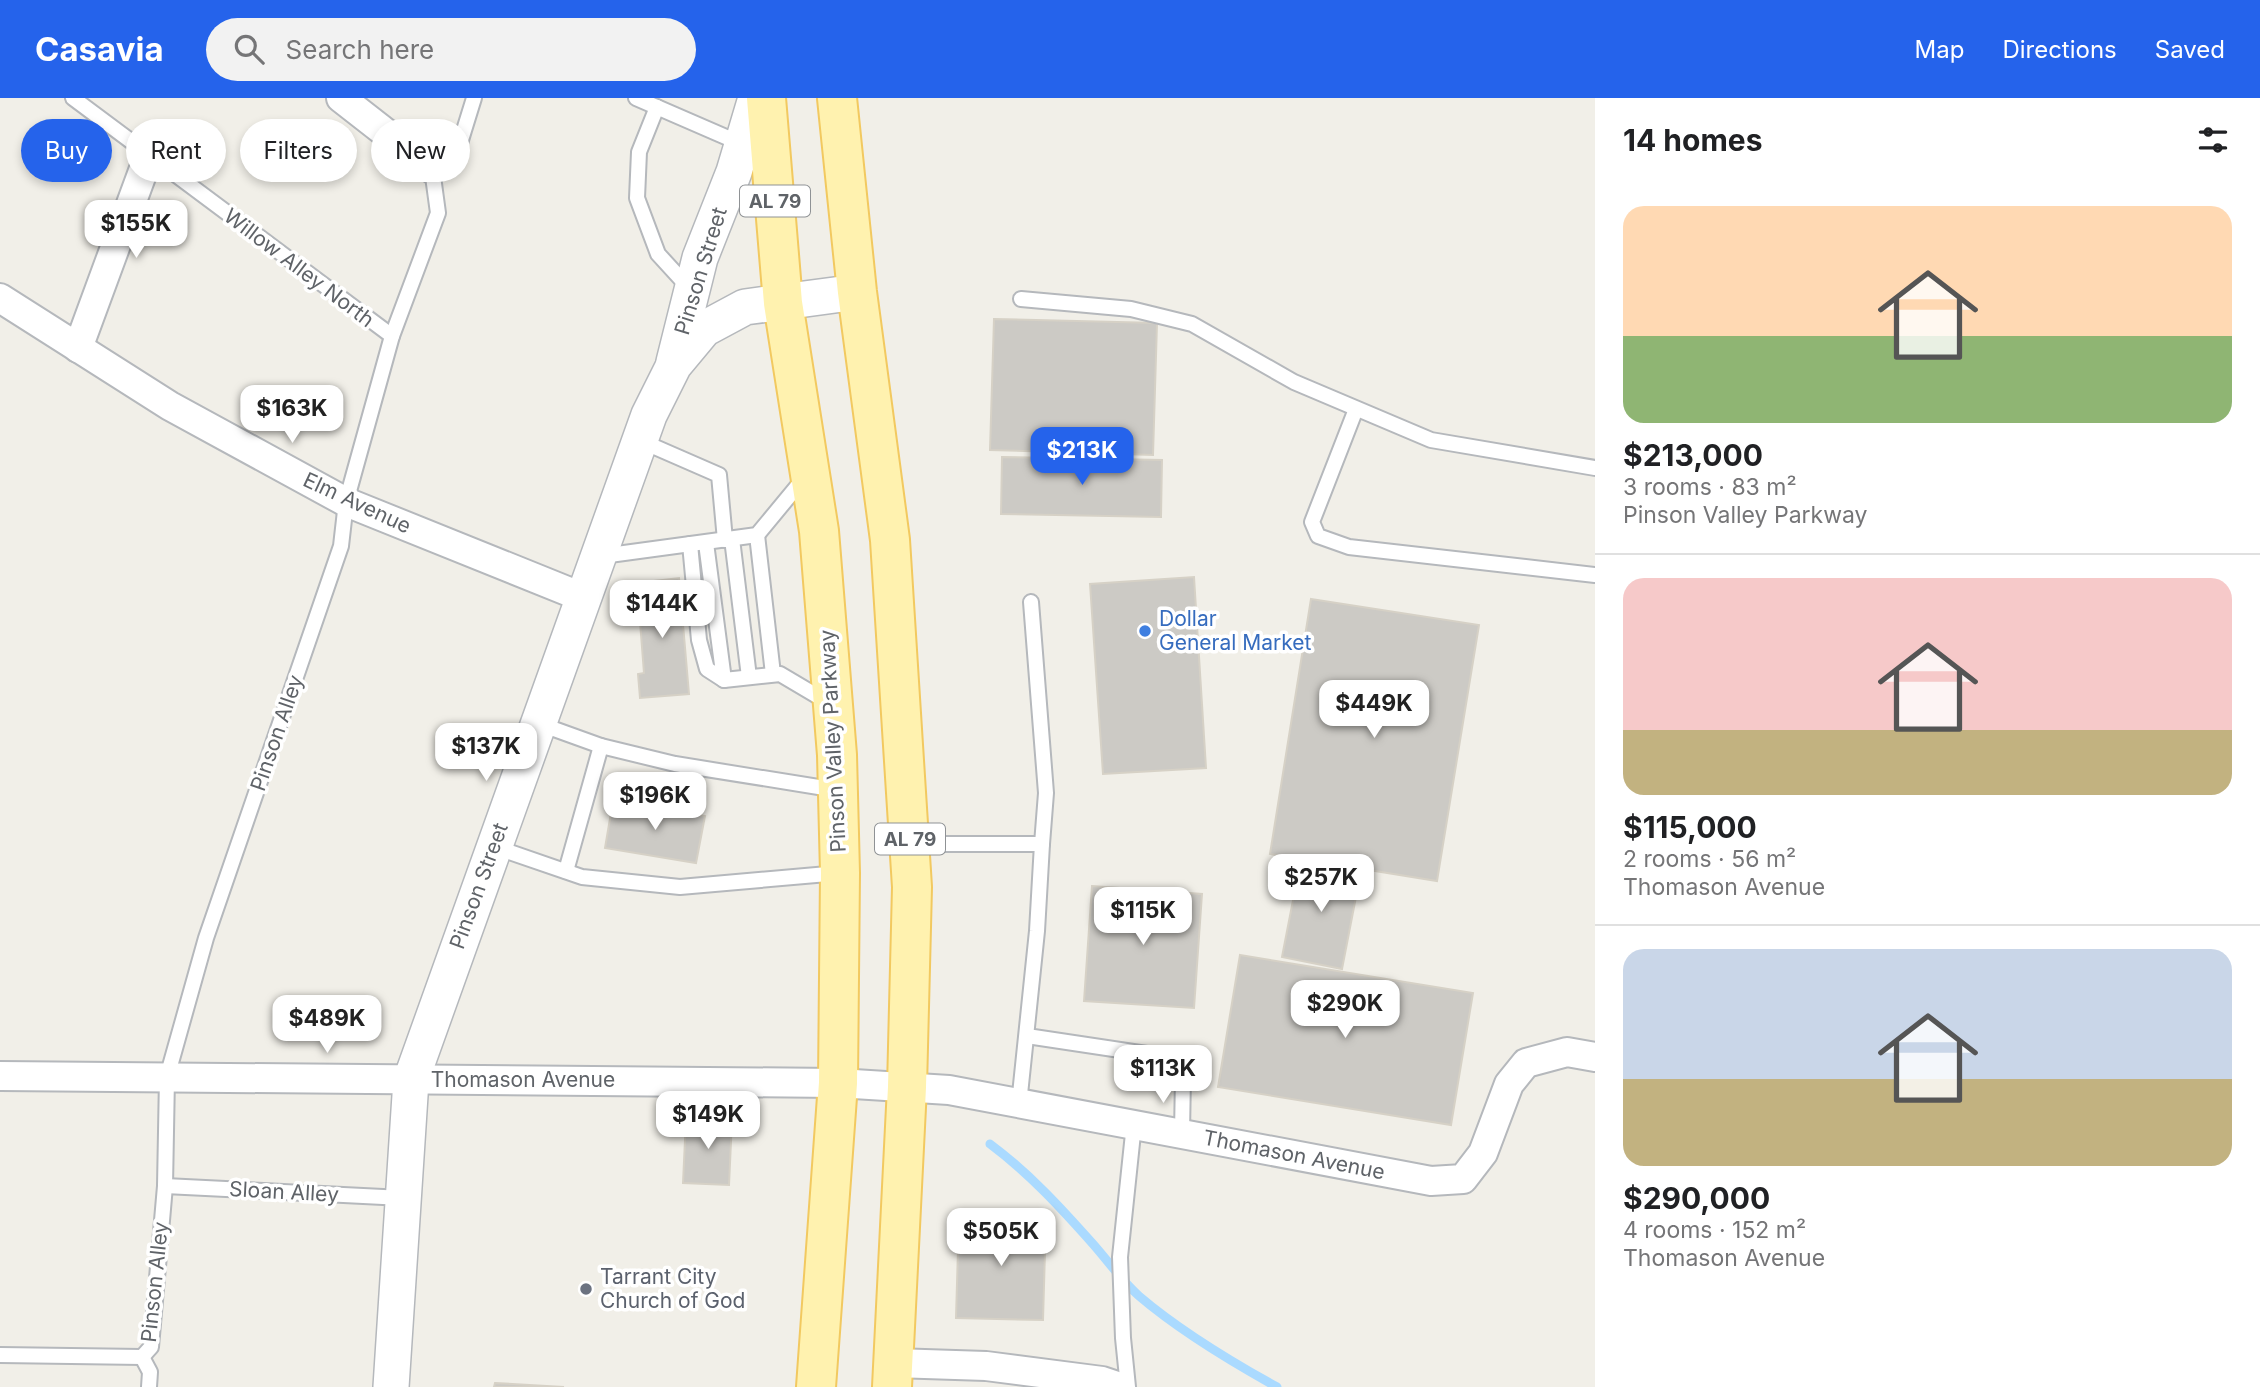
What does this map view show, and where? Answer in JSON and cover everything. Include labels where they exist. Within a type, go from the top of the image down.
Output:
[{"type":"main road","name":"Pinson Valley Parkway","points":[[766,98],[783,303],[819,531],[838,790],[838,1083],[816,1387]]},
{"type":"main road","name":"AL 79","points":[[837,98],[857,292],[890,540],[912,887],[907,1087],[893,1375]]},
{"type":"street","points":[[341,98],[371,121]]},
{"type":"street","name":"Pinson Street","points":[[674,365],[700,258],[734,172],[756,98]]},
{"type":"street","points":[[78,348],[139,182]]},
{"type":"street","name":"Pinson Street","points":[[391,1387],[411,1080],[649,415],[674,365],[704,329],[745,307],[857,292]]},
{"type":"street","name":"Elm Avenue","points":[[0,298],[170,406],[346,502],[582,597]]},
{"type":"street","name":"Thomason Avenue","points":[[0,1076],[838,1083],[949,1090],[1431,1181],[1463,1179],[1483,1153],[1509,1084],[1525,1063],[1567,1052],[1595,1057]]},
{"type":"street","points":[[893,1375],[986,1366],[1101,1381],[1120,1387]]},
{"type":"lane","name":"Willow Alley North","points":[[73,98],[126,138]]},
{"type":"lane","points":[[468,119],[474,98]]},
{"type":"lane","points":[[636,98],[742,144]]},
{"type":"lane","points":[[657,107],[639,152],[637,198],[658,254],[691,291]]},
{"type":"lane","name":"Willow Alley North","points":[[185,182],[392,336]]},
{"type":"lane","name":"Pinson Alley","points":[[149,1387],[150,1372],[142,1357],[151,1347],[165,1186],[167,1077],[206,939],[341,547],[346,502],[392,336],[438,213],[434,182]]},
{"type":"lane","points":[[1021,299],[1131,309],[1192,324],[1294,382],[1431,440],[1595,468]]},
{"type":"lane","points":[[1356,409],[1312,522],[1318,536],[1349,547],[1595,575]]},
{"type":"lane","points":[[639,441],[719,475],[749,677]]},
{"type":"lane","points":[[597,556],[757,535],[810,472]]},
{"type":"lane","points":[[757,535],[773,674]]},
{"type":"lane","points":[[706,543],[724,680]]},
{"type":"lane","points":[[690,544],[699,640],[707,669],[724,680],[780,674],[833,706]]},
{"type":"lane","points":[[1019,1104],[1046,793],[1031,603]]},
{"type":"lane","points":[[537,723],[601,746],[675,764],[838,790]]},
{"type":"lane","points":[[566,871],[601,746]]},
{"type":"lane","points":[[910,844],[1042,844]]},
{"type":"lane","points":[[493,846],[582,877],[680,887],[840,873]]},
{"type":"lane","points":[[1027,1036],[1160,1056],[1174,1065],[1183,1076],[1182,1133]]},
{"type":"lane","points":[[1128,1387],[1120,1257],[1133,1124]]},
{"type":"lane","name":"Sloan Alley","points":[[165,1186],[403,1198]]},
{"type":"lane","points":[[0,1355],[142,1357]]},
{"type":"building","points":[[994,319],[1157,323],[1153,455],[990,450]]},
{"type":"building","points":[[1002,457],[1162,460],[1161,517],[1001,514]]},
{"type":"building","name":"Dollar General Market","points":[[1194,577],[1206,768],[1103,774],[1090,584]]},
{"type":"building","points":[[679,578],[689,694],[640,698],[638,674],[644,673],[637,583]]},
{"type":"building","points":[[1311,599],[1479,625],[1437,881],[1270,854]]},
{"type":"building","points":[[613,801],[705,816],[696,863],[605,848]]},
{"type":"building","points":[[1301,859],[1361,871],[1342,969],[1282,957]]},
{"type":"building","points":[[1092,886],[1202,894],[1194,1008],[1084,1001]]},
{"type":"building","points":[[1240,955],[1473,993],[1451,1125],[1218,1087]]},
{"type":"building","points":[[686,1118],[732,1120],[729,1185],[683,1183]]},
{"type":"building","points":[[959,1215],[1046,1217],[1043,1320],[956,1318]]},
{"type":"building","points":[[495,1383],[564,1387],[494,1387]]},
{"type":"waterway","points":[[990,1144],[1044,1191],[1139,1296],[1206,1345],[1277,1387]]},
{"type":"place","name":"Dollar General Market","points":[[1145,631]]},
{"type":"place","name":"Tarrant City Church of God","points":[[586,1289]]}]
